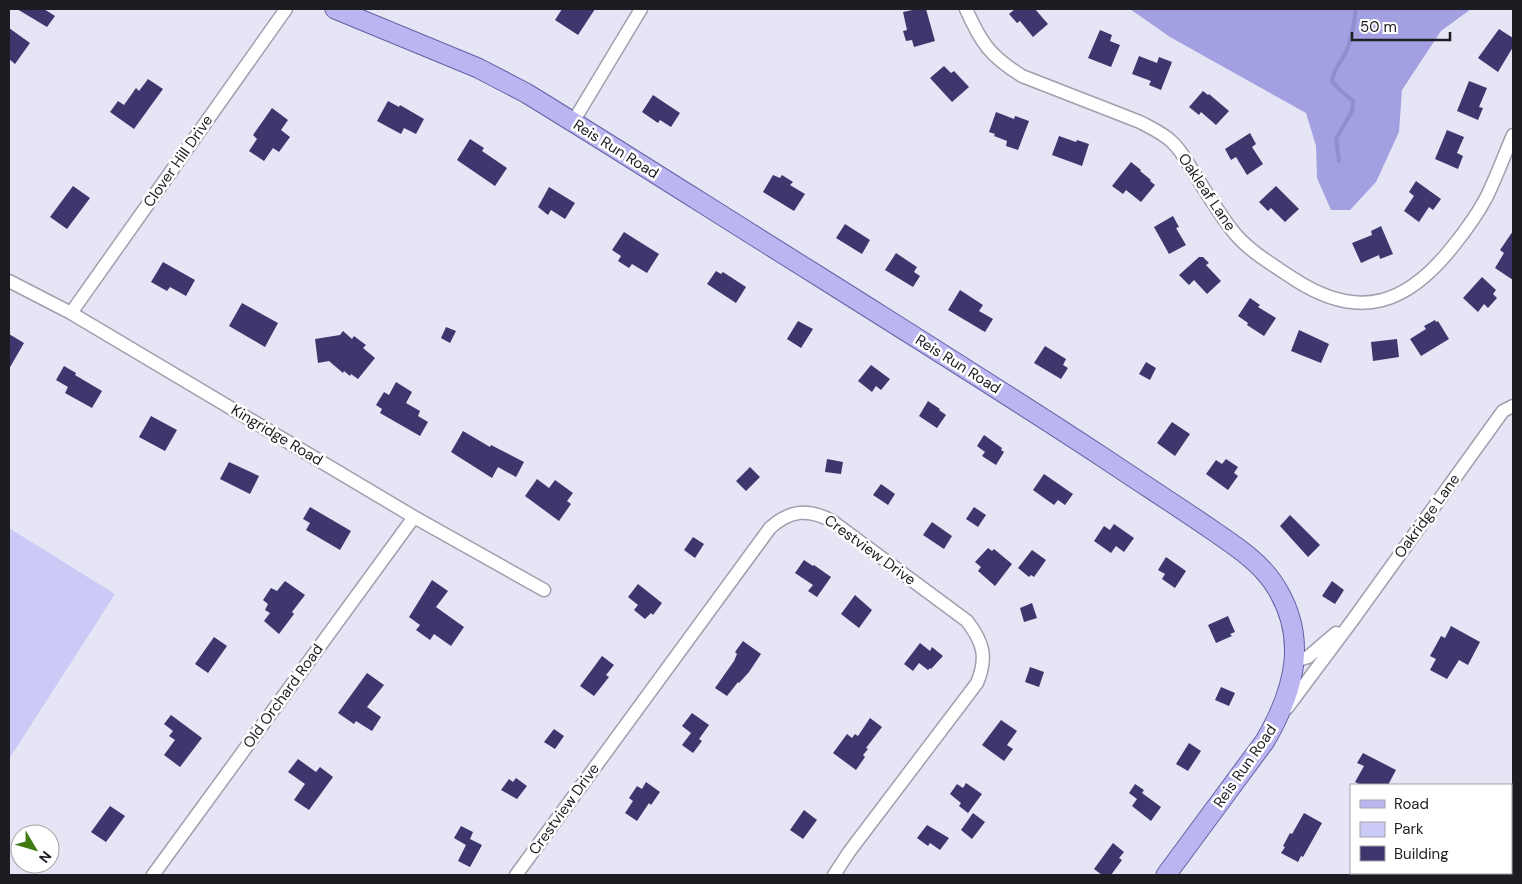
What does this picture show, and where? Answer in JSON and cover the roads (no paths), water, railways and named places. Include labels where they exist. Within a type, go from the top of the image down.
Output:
[{"type":"main road","name":"Reis Run Road","points":[[335,9],[478,68],[511,85],[573,122],[1028,408],[1246,554],[1271,579],[1282,598],[1292,629],[1295,661],[1289,689],[1276,722],[1265,741],[1166,875]]},
{"type":"street","name":"Clover Hill Drive","points":[[71,313],[286,9]]},
{"type":"street","points":[[573,122],[641,9]]},
{"type":"street","name":"Oakleaf Lane","points":[[966,9],[982,41],[1004,65],[1022,76],[1140,122],[1172,142],[1182,154],[1232,230],[1244,243],[1302,284],[1336,300],[1371,303],[1388,299],[1404,292],[1423,280],[1440,263],[1471,224],[1486,199],[1513,135]]},
{"type":"street","name":"Kingridge Road","points":[[9,281],[71,313],[414,516],[544,590]]},
{"type":"street","name":"Oakridge Lane","points":[[1276,722],[1508,408],[1513,396]]},
{"type":"street","name":"Crestview Drive","points":[[516,875],[770,528],[781,519],[805,512],[819,514],[832,521],[967,620],[977,634],[983,652],[981,673],[977,683],[849,852],[834,875]]},
{"type":"street","name":"Old Orchard Road","points":[[152,875],[414,516]]},
{"type":"street","name":"Oakridge Lane","points":[[1295,661],[1308,657],[1352,621]]},
{"type":"waterway","points":[[1339,161],[1336,139],[1352,111],[1353,101],[1332,81],[1348,47],[1356,9]]}]
